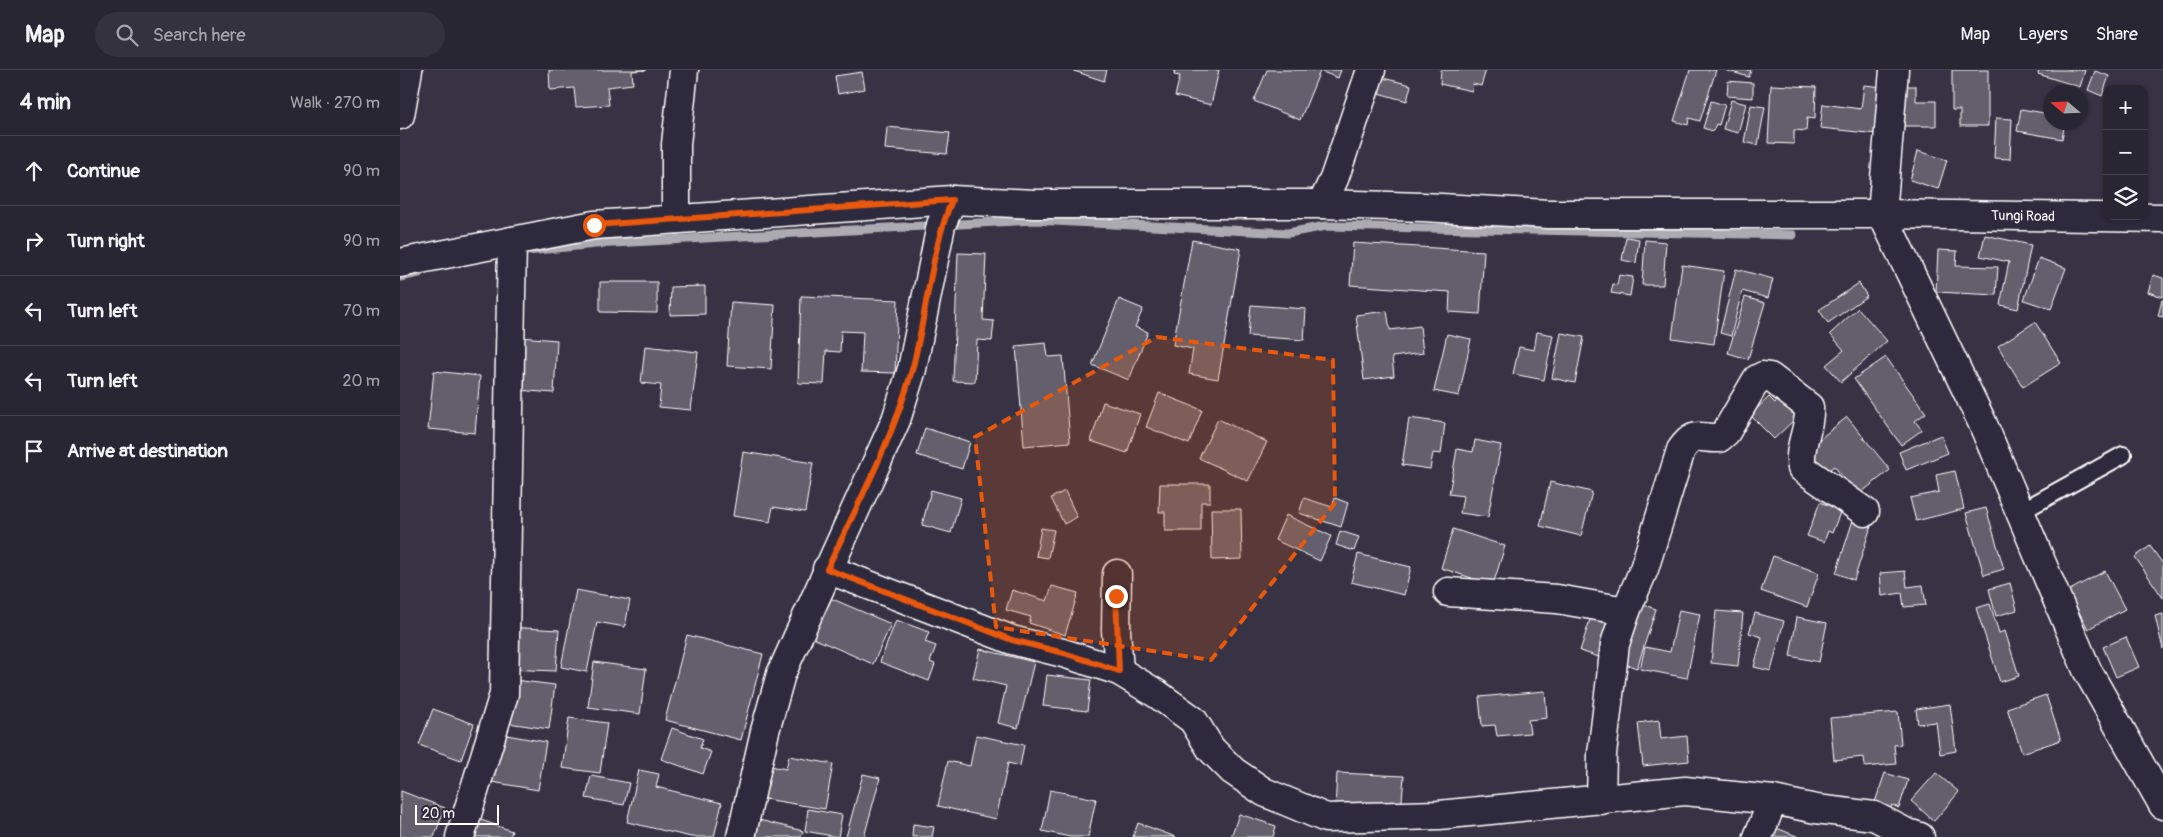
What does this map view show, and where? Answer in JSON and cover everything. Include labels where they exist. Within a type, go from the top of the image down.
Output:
[{"type":"street","points":[[400,115],[408,70]]},
{"type":"street","points":[[676,219],[676,144],[684,70]]},
{"type":"street","points":[[1322,204],[1334,179],[1371,70]]},
{"type":"street","points":[[1894,70],[1882,214],[1982,422],[2087,670],[2163,805]]},
{"type":"street","points":[[741,837],[765,731],[781,674],[896,420],[912,370],[941,225],[952,200]]},
{"type":"street","name":"Tungi Road","points":[[400,263],[594,225],[952,200],[1034,204],[1322,204],[1548,214],[1882,214],[2163,218]]},
{"type":"street","points":[[460,837],[504,694],[512,242]]},
{"type":"street","points":[[1601,800],[1602,754],[1615,644],[1626,611],[1644,569],[1681,450],[1688,440],[1696,435],[1719,438],[1726,432],[1757,379],[1763,376],[1770,377],[1809,407],[1810,417],[1799,458],[1802,468],[1866,512]]},
{"type":"street","points":[[827,569],[1012,640],[1064,653],[1119,671],[1157,694],[1193,720],[1211,749],[1233,771],[1323,828],[1375,827],[1439,815],[1684,791],[1773,800],[1816,809],[1874,816],[1905,832],[1920,837]]},
{"type":"street","points":[[1116,574],[1116,630],[1119,671]]},
{"type":"street","points":[[1448,592],[1557,598],[1626,611]]},
{"type":"street","points":[[1758,837],[1773,800]]},
{"type":"lane","points":[[2020,512],[2122,455]]},
{"type":"highlighted area","points":[[1157,337],[1333,360],[1335,503],[1211,660],[996,627],[975,437]]},
{"type":"building","points":[[549,70],[647,70],[632,71],[633,84],[607,87],[609,105],[576,107],[574,88],[550,90]]},
{"type":"building","points":[[1071,70],[1107,70],[1104,81]]},
{"type":"building","points":[[1175,70],[1219,70],[1211,105],[1175,96],[1180,76],[1174,75]]},
{"type":"building","points":[[1267,70],[1341,70],[1338,78],[1320,71],[1300,120],[1254,101]]},
{"type":"building","points":[[1441,70],[1486,70],[1481,86],[1473,84],[1472,91],[1440,84]]},
{"type":"building","points":[[1690,70],[1716,70],[1700,121],[1689,118],[1688,125],[1674,121]]},
{"type":"building","points":[[1725,70],[1751,70],[1749,77]]},
{"type":"building","points":[[1952,70],[1988,70],[1988,126],[1960,126],[1960,110],[1952,110]]},
{"type":"building","points":[[2039,70],[2085,70],[2081,85],[2074,85],[2038,74]]},
{"type":"building","points":[[2095,71],[2109,76],[2106,85],[2103,85],[2102,96],[2088,90]]},
{"type":"building","points":[[862,72],[865,89],[838,94],[835,76]]},
{"type":"building","points":[[1383,78],[1411,85],[1407,101],[1378,93]]},
{"type":"building","points":[[1728,81],[1753,83],[1753,98],[1727,96]]},
{"type":"building","points":[[1771,85],[1816,87],[1815,119],[1807,118],[1806,131],[1794,130],[1794,144],[1768,143]]},
{"type":"building","points":[[1864,85],[1883,87],[1877,134],[1820,128],[1823,104],[1861,109]]},
{"type":"building","points":[[1902,86],[1916,86],[1916,101],[1936,101],[1936,126],[1902,126]]},
{"type":"building","points":[[1731,100],[1746,104],[1738,133],[1723,129]]},
{"type":"building","points":[[1711,101],[1725,105],[1719,125],[1716,124],[1713,131],[1703,128]]},
{"type":"building","points":[[1751,105],[1765,107],[1758,145],[1744,142]]},
{"type":"building","points":[[2021,109],[2043,113],[2043,130],[2064,130],[2062,139],[2017,131]]},
{"type":"building","points":[[1996,118],[2012,119],[2010,159],[1994,158]]},
{"type":"building","points":[[887,127],[950,133],[947,154],[885,149]]},
{"type":"building","points":[[1918,151],[1947,160],[1938,189],[1910,180]]},
{"type":"building","points":[[1985,235],[2031,245],[2018,309],[2000,305],[2009,262],[1980,256]]},
{"type":"building","points":[[1626,237],[1639,239],[1636,263],[1622,260]]},
{"type":"building","points":[[1192,240],[1241,249],[1218,379],[1189,374],[1193,349],[1173,345]]},
{"type":"building","points":[[1645,240],[1666,242],[1663,285],[1642,285]]},
{"type":"building","points":[[1353,243],[1484,251],[1480,314],[1449,312],[1450,292],[1350,285]]},
{"type":"building","points":[[1938,250],[1957,251],[1956,266],[1998,267],[1996,295],[1936,292]]},
{"type":"building","points":[[958,253],[986,254],[983,320],[994,321],[992,341],[977,340],[975,382],[953,381]]},
{"type":"building","points":[[2039,258],[2066,268],[2051,309],[2024,300]]},
{"type":"building","points":[[1682,265],[1724,271],[1714,344],[1672,338]]},
{"type":"building","points":[[1736,269],[1773,279],[1768,298],[1742,291],[1731,336],[1720,333]]},
{"type":"building","points":[[1619,275],[1633,277],[1630,296],[1611,293],[1613,284],[1617,285]]},
{"type":"building","points":[[2153,275],[2163,278],[2163,297],[2148,292]]},
{"type":"building","points":[[600,282],[657,282],[657,313],[600,312]]},
{"type":"building","points":[[1859,283],[1867,296],[1828,323],[1819,310]]},
{"type":"building","points":[[705,286],[705,314],[670,315],[671,287]]},
{"type":"building","points":[[801,296],[898,300],[895,373],[861,372],[863,332],[841,331],[840,352],[826,351],[824,384],[798,383]]},
{"type":"building","points":[[1745,297],[1765,303],[1748,359],[1728,353]]},
{"type":"building","points":[[1119,299],[1143,309],[1135,327],[1148,332],[1129,380],[1092,365]]},
{"type":"building","points":[[2163,300],[2163,317],[2158,316]]},
{"type":"building","points":[[731,302],[775,305],[771,369],[727,366]]},
{"type":"building","points":[[1251,305],[1306,309],[1304,340],[1248,336]]},
{"type":"building","points":[[1858,308],[1887,341],[1841,382],[1826,365],[1844,350],[1830,334]]},
{"type":"building","points":[[1387,311],[1390,330],[1420,326],[1423,353],[1392,357],[1394,376],[1364,380],[1356,315]]},
{"type":"building","points":[[2035,322],[2061,363],[2023,387],[1998,346]]},
{"type":"building","points":[[1537,332],[1553,335],[1544,380],[1513,374],[1519,347],[1534,350]]},
{"type":"building","points":[[1561,333],[1584,337],[1575,383],[1552,378]]},
{"type":"building","points":[[1447,334],[1471,339],[1459,396],[1434,391]]},
{"type":"building","points":[[520,337],[557,340],[554,393],[517,390]]},
{"type":"building","points":[[1046,343],[1048,357],[1063,356],[1070,442],[1024,446],[1016,346]]},
{"type":"building","points":[[645,346],[698,352],[691,410],[659,407],[661,385],[641,383]]},
{"type":"building","points":[[1886,357],[1926,413],[1915,421],[1922,430],[1901,445],[1854,379]]},
{"type":"building","points":[[434,371],[480,376],[475,433],[428,429]]},
{"type":"building","points":[[1159,393],[1202,410],[1189,444],[1146,427]]},
{"type":"building","points":[[1769,397],[1775,403],[1779,398],[1797,417],[1774,439],[1750,415]]},
{"type":"building","points":[[1103,402],[1140,414],[1127,453],[1091,441]]},
{"type":"building","points":[[1847,417],[1890,470],[1858,495],[1834,466],[1824,474],[1806,450]]},
{"type":"building","points":[[1409,418],[1445,423],[1441,454],[1433,453],[1430,469],[1402,465]]},
{"type":"building","points":[[1218,419],[1267,442],[1248,481],[1199,458]]},
{"type":"building","points":[[925,428],[970,442],[962,469],[917,455]]},
{"type":"building","points":[[1941,435],[1948,453],[1906,470],[1899,452]]},
{"type":"building","points":[[1475,440],[1501,445],[1488,517],[1460,513],[1463,496],[1449,494],[1457,449],[1473,452]]},
{"type":"building","points":[[743,452],[813,463],[805,512],[773,507],[770,522],[733,516]]},
{"type":"building","points":[[1955,471],[1964,509],[1916,521],[1910,498],[1939,492],[1936,475]]},
{"type":"building","points":[[1550,482],[1592,492],[1581,536],[1540,526]]},
{"type":"building","points":[[1160,484],[1210,484],[1210,502],[1201,502],[1201,531],[1165,531],[1165,512],[1159,512]]},
{"type":"building","points":[[931,490],[961,498],[951,533],[922,525]]},
{"type":"building","points":[[1065,491],[1077,517],[1064,524],[1051,498]]},
{"type":"building","points":[[1304,498],[1332,507],[1335,498],[1348,503],[1341,527],[1299,513]]},
{"type":"building","points":[[1820,502],[1841,510],[1832,533],[1828,531],[1824,542],[1807,536]]},
{"type":"building","points":[[1986,508],[2004,569],[1984,575],[1966,513]]},
{"type":"building","points":[[1211,509],[1241,509],[1242,559],[1212,560]]},
{"type":"building","points":[[1286,515],[1331,536],[1320,561],[1275,540]]},
{"type":"building","points":[[1854,517],[1872,523],[1854,580],[1836,573]]},
{"type":"building","points":[[1041,528],[1054,530],[1048,558],[1036,556]]},
{"type":"building","points":[[1453,529],[1505,546],[1493,585],[1441,568]]},
{"type":"building","points":[[1340,531],[1359,537],[1354,551],[1336,545]]},
{"type":"building","points":[[2150,546],[2163,564],[2163,598],[2135,557]]},
{"type":"building","points":[[1358,554],[1411,567],[1404,595],[1351,582]]},
{"type":"building","points":[[1773,556],[1819,573],[1807,607],[1761,591]]},
{"type":"building","points":[[1905,571],[1907,587],[1923,585],[1926,605],[1904,607],[1902,593],[1882,596],[1880,573]]},
{"type":"building","points":[[2105,571],[2125,609],[2088,629],[2068,591]]},
{"type":"building","points":[[2010,583],[2017,610],[1996,616],[1989,589]]},
{"type":"building","points":[[1052,586],[1078,593],[1065,635],[1029,623],[1031,617],[1006,610],[1012,590],[1047,601]]},
{"type":"building","points":[[576,590],[630,600],[625,627],[597,622],[587,672],[561,667]]},
{"type":"building","points":[[823,595],[891,624],[873,664],[806,635]]},
{"type":"building","points":[[1634,602],[1656,609],[1637,668],[1616,661]]},
{"type":"building","points":[[1990,604],[1999,633],[2005,631],[2019,676],[2000,682],[1976,608]]},
{"type":"building","points":[[1593,610],[1611,615],[1599,657],[1580,651]]},
{"type":"building","points":[[1679,610],[1700,614],[1687,678],[1640,669],[1645,647],[1670,652]]},
{"type":"building","points":[[1716,611],[1743,613],[1738,666],[1711,663]]},
{"type":"building","points":[[1755,613],[1784,621],[1771,671],[1754,667],[1762,637],[1749,633]]},
{"type":"building","points":[[2163,614],[2163,649],[2155,616]]},
{"type":"building","points":[[1797,617],[1827,623],[1819,662],[1790,656]]},
{"type":"building","points":[[896,620],[929,632],[925,642],[936,646],[930,662],[935,664],[929,681],[880,662]]},
{"type":"building","points":[[507,627],[559,630],[556,671],[505,669]]},
{"type":"building","points":[[687,635],[763,654],[741,740],[665,720]]},
{"type":"building","points":[[2126,637],[2139,667],[2116,677],[2103,647]]},
{"type":"building","points":[[980,649],[1034,662],[1018,728],[998,723],[1006,686],[973,678]]},
{"type":"building","points":[[594,662],[646,669],[640,714],[588,707]]},
{"type":"building","points":[[1047,675],[1091,680],[1087,711],[1043,706]]},
{"type":"building","points":[[514,680],[555,685],[549,729],[508,723]]},
{"type":"building","points":[[1545,691],[1547,718],[1528,720],[1530,733],[1497,736],[1495,725],[1482,726],[1479,697]]},
{"type":"building","points":[[2046,695],[2061,740],[2022,753],[2007,708]]},
{"type":"building","points":[[1950,704],[1956,751],[1940,754],[1936,722],[1918,724],[1916,709]]},
{"type":"building","points":[[433,709],[474,724],[461,760],[419,745]]},
{"type":"building","points":[[1898,712],[1901,744],[1894,745],[1896,764],[1865,767],[1864,757],[1834,760],[1830,718]]},
{"type":"building","points":[[569,718],[607,723],[600,773],[562,768]]},
{"type":"building","points":[[1659,720],[1661,739],[1687,736],[1689,761],[1643,766],[1638,723]]},
{"type":"building","points":[[672,728],[703,739],[700,748],[711,752],[703,774],[661,759]]},
{"type":"building","points":[[501,734],[546,742],[538,790],[492,782]]},
{"type":"building","points":[[976,735],[1024,745],[1020,766],[1008,763],[996,819],[938,806],[948,761],[970,766]]},
{"type":"building","points":[[789,756],[833,764],[825,809],[759,798],[765,765],[786,769]]},
{"type":"building","points":[[639,770],[659,774],[656,787],[722,803],[714,837],[691,837],[627,822]]},
{"type":"building","points":[[1337,773],[1404,776],[1401,812],[1335,809]]},
{"type":"building","points":[[1885,773],[1908,780],[1899,808],[1892,805],[1890,810],[1874,805]]},
{"type":"building","points":[[1936,773],[1959,792],[1934,821],[1911,801]]},
{"type":"building","points":[[863,774],[880,778],[864,837],[846,837]]},
{"type":"building","points":[[591,776],[629,783],[624,805],[586,798]]},
{"type":"building","points":[[1050,790],[1096,799],[1088,837],[1070,837],[1042,831]]},
{"type":"building","points":[[401,791],[445,808],[434,837],[400,837]]},
{"type":"building","points":[[808,809],[842,815],[838,837],[805,831]]},
{"type":"building","points":[[1239,814],[1276,826],[1273,837],[1231,837]]},
{"type":"building","points":[[478,819],[512,831],[510,837],[471,837]]},
{"type":"building","points":[[755,819],[803,831],[801,837],[750,837]]},
{"type":"building","points":[[1138,823],[1176,837],[1133,837]]},
{"type":"building","points":[[913,824],[934,827],[932,837],[912,837]]},
{"type":"building","points":[[1774,827],[1799,837],[1770,837]]},
{"type":"waterway","points":[[527,251],[595,244],[1035,220],[1288,233],[1326,226],[1793,235]]},
{"type":"waterway","points":[[400,277],[419,273]]},
{"type":"route","points":[[594,225],[952,200],[941,225],[912,370],[896,420],[875,469],[827,569],[1012,640],[1064,653],[1119,671],[1116,596]]}]
